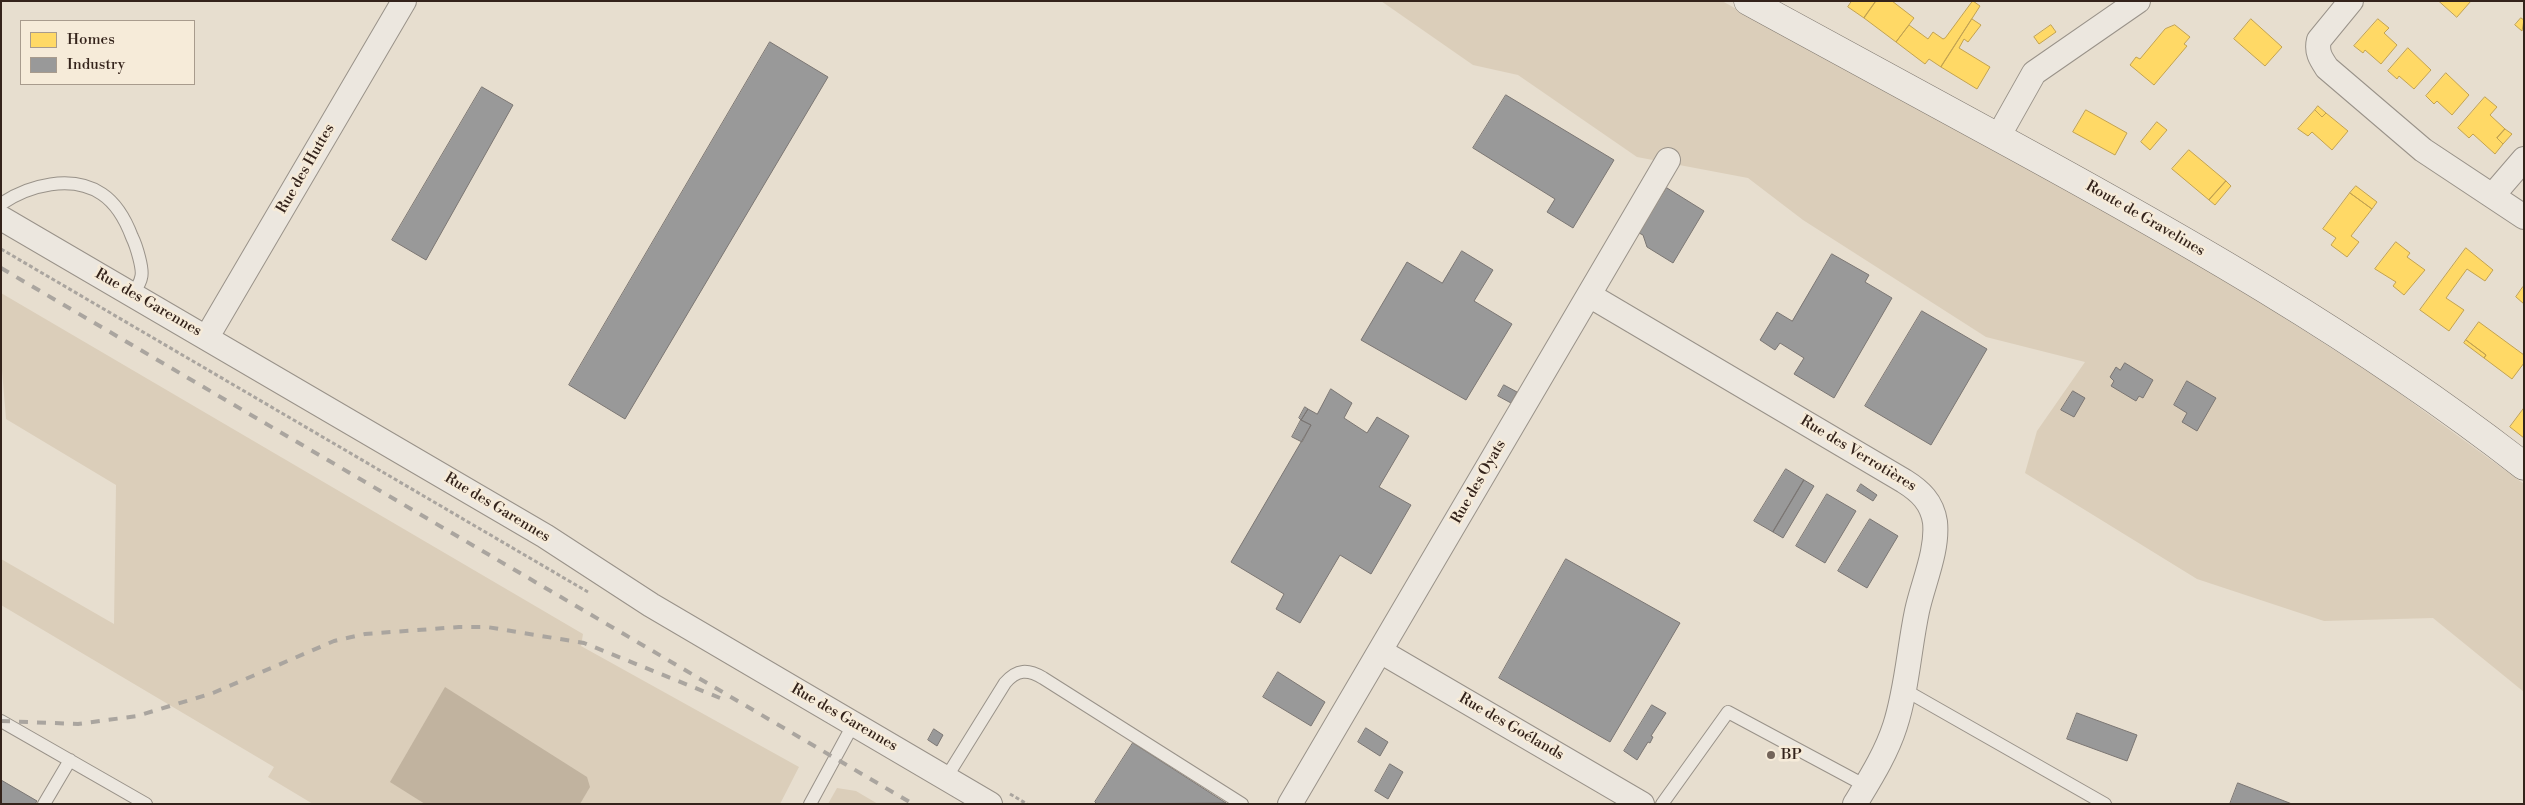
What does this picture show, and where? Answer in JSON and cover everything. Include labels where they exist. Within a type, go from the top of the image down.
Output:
[{"type":"main road","name":"Route de Gravelines","points":[[1748,1],[2158,226],[2319,322],[2390,368],[2524,466]]},
{"type":"street","name":"Rue des Huttes","points":[[207,337],[404,1]]},
{"type":"street","points":[[1998,137],[2034,73],[2138,1]]},
{"type":"street","points":[[2352,1],[2320,40],[2317,47],[2319,55],[2327,68],[2423,150],[2524,217]]},
{"type":"street","points":[[2493,195],[2524,159]]},
{"type":"street","name":"Rue des Oyats","points":[[1290,804],[1668,160]]},
{"type":"street","name":"Rue des Garennes","points":[[1,218],[545,536],[651,605],[990,804]]},
{"type":"street","name":"Rue des Verrotières","points":[[1589,295],[1904,481],[1927,500],[1935,520],[1934,543],[1917,611],[1903,689],[1890,738],[1861,795]]},
{"type":"street","name":"Rue des Goélands","points":[[1380,651],[1642,804]]},
{"type":"lane","points":[[1,204],[15,195],[44,184],[76,184],[102,194],[125,218],[136,245],[142,276],[132,295]]},
{"type":"lane","points":[[946,778],[1005,683],[1016,673],[1028,671],[1043,678],[1242,804]]},
{"type":"lane","points":[[1903,689],[2105,804]]},
{"type":"lane","points":[[1662,804],[1728,712],[1861,795]]},
{"type":"lane","points":[[1,721],[146,804]]},
{"type":"lane","points":[[810,804],[854,723]]},
{"type":"lane","points":[[44,804],[70,760]]},
{"type":"path","points":[[1,249],[590,594]]},
{"type":"shaded area","points":[[1381,1],[1722,1],[2193,259],[2384,382],[2524,484],[2524,692],[2433,618],[2324,621],[2197,579],[2025,473],[2037,431],[2085,362],[1986,337],[1803,220],[1748,178],[1637,157],[1518,75],[1473,65]]},
{"type":"shaded area","points":[[1,293],[583,634],[581,646],[799,767],[780,804],[313,804],[268,777],[274,767],[1,605],[1,559],[114,624],[116,485],[6,419],[1,358]]},
{"type":"shaded area","points":[[445,687],[587,777],[590,787],[580,804],[425,804],[390,782]]},
{"type":"shaded area","points":[[837,788],[856,791],[878,804],[828,804]]},
{"type":"building: Homes","points":[[1852,1],[1876,1],[1864,18],[1848,7]]},
{"type":"building: Homes","points":[[1876,1],[1892,1],[1914,18],[1896,42],[1864,18]]},
{"type":"building: Homes","points":[[1973,1],[1980,6],[1941,67],[1929,59],[1925,64],[1896,42],[1909,25],[1928,39],[1933,32],[1943,39],[1945,38]]},
{"type":"building: Homes","points":[[2439,1],[2471,1],[2457,17]]},
{"type":"building: Homes","points":[[2521,18],[2524,20],[2522,31],[2515,25]]},
{"type":"building: Homes","points":[[1972,19],[1981,25],[1968,42],[1964,39],[1959,48],[1990,67],[1977,89],[1941,67]]},
{"type":"building: Homes","points":[[2251,19],[2282,47],[2265,66],[2234,39]]},
{"type":"building: Homes","points":[[2378,19],[2389,28],[2384,33],[2397,45],[2381,64],[2365,50],[2363,53],[2354,46]]},
{"type":"building: Homes","points":[[2051,25],[2056,32],[2039,44],[2034,37]]},
{"type":"building: Homes","points":[[2175,25],[2190,37],[2184,44],[2187,46],[2154,85],[2130,65],[2136,57],[2140,59],[2165,29]]},
{"type":"building: Homes","points":[[2408,48],[2431,70],[2414,89],[2399,76],[2397,79],[2388,71]]},
{"type":"building: Homes","points":[[2446,73],[2469,95],[2452,115],[2437,101],[2434,104],[2426,96]]},
{"type":"building: Homes","points":[[2485,97],[2497,107],[2490,115],[2505,129],[2497,138],[2503,144],[2495,154],[2473,134],[2469,138],[2458,128]]},
{"type":"building: Homes","points":[[2318,106],[2326,113],[2322,117],[2315,110]]},
{"type":"building: Homes","points":[[2086,110],[2127,133],[2115,155],[2073,132]]},
{"type":"building: Homes","points":[[2315,110],[2322,117],[2326,113],[2348,131],[2332,150],[2312,132],[2308,136],[2298,129]]},
{"type":"building: Homes","points":[[2157,122],[2167,130],[2150,150],[2141,142]]},
{"type":"building: Homes","points":[[2505,129],[2512,134],[2503,144],[2497,138]]},
{"type":"building: Homes","points":[[2189,150],[2226,181],[2209,200],[2172,169]]},
{"type":"building: Homes","points":[[2226,181],[2231,186],[2215,205],[2209,200]]},
{"type":"building: Homes","points":[[2356,186],[2377,202],[2372,209],[2350,193]]},
{"type":"building: Homes","points":[[2350,193],[2372,209],[2351,236],[2359,242],[2347,257],[2331,245],[2336,238],[2323,229]]},
{"type":"building: Homes","points":[[2396,242],[2410,253],[2407,257],[2425,270],[2404,295],[2393,286],[2396,282],[2375,269]]},
{"type":"building: Homes","points":[[2466,248],[2493,270],[2485,281],[2467,269],[2446,298],[2464,310],[2449,331],[2420,310]]},
{"type":"building: Homes","points":[[2524,288],[2524,304],[2516,297]]},
{"type":"building: Homes","points":[[2479,322],[2524,355],[2524,363],[2512,379],[2484,358],[2486,355],[2466,340]]},
{"type":"building: Homes","points":[[2466,340],[2486,355],[2484,358],[2464,343]]},
{"type":"building: Homes","points":[[2524,408],[2524,438],[2510,427]]},
{"type":"building: Industry","points":[[770,42],[828,77],[625,419],[569,385]]},
{"type":"building: Industry","points":[[482,87],[513,105],[426,260],[392,240]]},
{"type":"building: Industry","points":[[1506,95],[1614,160],[1573,228],[1547,212],[1555,199],[1473,148]]},
{"type":"building: Industry","points":[[1667,188],[1704,211],[1673,263],[1647,247],[1643,235],[1639,233]]},
{"type":"building: Industry","points":[[1462,251],[1493,270],[1474,301],[1512,324],[1466,400],[1361,340],[1407,262],[1442,283]]},
{"type":"building: Industry","points":[[1832,254],[1869,275],[1865,282],[1892,298],[1834,398],[1794,374],[1804,358],[1780,343],[1775,350],[1760,340],[1777,312],[1792,321]]},
{"type":"building: Industry","points":[[1922,311],[1987,349],[1931,445],[1865,406]]},
{"type":"building: Industry","points":[[2125,363],[2153,380],[2143,398],[2139,396],[2136,401],[2111,386],[2114,381],[2110,377],[2116,367],[2120,370]]},
{"type":"building: Industry","points":[[2187,381],[2216,398],[2197,431],[2182,422],[2187,413],[2174,405]]},
{"type":"building: Industry","points":[[1504,385],[1517,392],[1511,403],[1498,396]]},
{"type":"building: Industry","points":[[1331,389],[1352,403],[1344,418],[1367,433],[1377,417],[1409,436],[1379,487],[1411,505],[1371,574],[1340,555],[1300,623],[1276,609],[1284,594],[1231,562],[1311,425],[1301,420],[1308,409],[1317,414]]},
{"type":"building: Industry","points":[[2073,391],[2085,398],[2074,417],[2061,410]]},
{"type":"building: Industry","points":[[1305,407],[1308,409],[1301,420],[1299,418]]},
{"type":"building: Industry","points":[[1301,420],[1311,425],[1302,442],[1292,437]]},
{"type":"building: Industry","points":[[1786,469],[1804,480],[1773,532],[1754,521]]},
{"type":"building: Industry","points":[[1804,480],[1814,486],[1783,538],[1773,532]]},
{"type":"building: Industry","points":[[1861,484],[1877,495],[1873,501],[1857,491]]},
{"type":"building: Industry","points":[[1827,494],[1856,511],[1825,563],[1796,546]]},
{"type":"building: Industry","points":[[1870,519],[1898,536],[1867,588],[1838,571]]},
{"type":"building: Industry","points":[[1566,559],[1680,623],[1610,742],[1499,678]]},
{"type":"building: Industry","points":[[1278,672],[1325,702],[1311,726],[1263,697]]},
{"type":"building: Industry","points":[[1652,705],[1666,713],[1651,736],[1653,737],[1650,743],[1648,742],[1637,760],[1624,751]]},
{"type":"building: Industry","points":[[2077,713],[2137,735],[2127,761],[2067,739]]},
{"type":"building: Industry","points":[[1366,728],[1388,742],[1380,756],[1358,742]]},
{"type":"building: Industry","points":[[934,729],[943,735],[937,746],[928,740]]},
{"type":"building: Industry","points":[[1133,743],[1226,803],[1097,804],[1095,802]]},
{"type":"building: Industry","points":[[1390,764],[1403,772],[1388,799],[1375,791]]},
{"type":"building: Industry","points":[[1,780],[37,801],[35,804],[1,804]]},
{"type":"building: Industry","points":[[2238,783],[2292,804],[2230,804]]},
{"type":"railway","points":[[1,268],[913,804]]},
{"type":"railway","points":[[1,721],[78,724],[137,716],[213,693],[334,641],[365,634],[459,627],[487,627],[584,643],[720,698]]},
{"type":"place","name":"BP","points":[[1771,755]]}]
